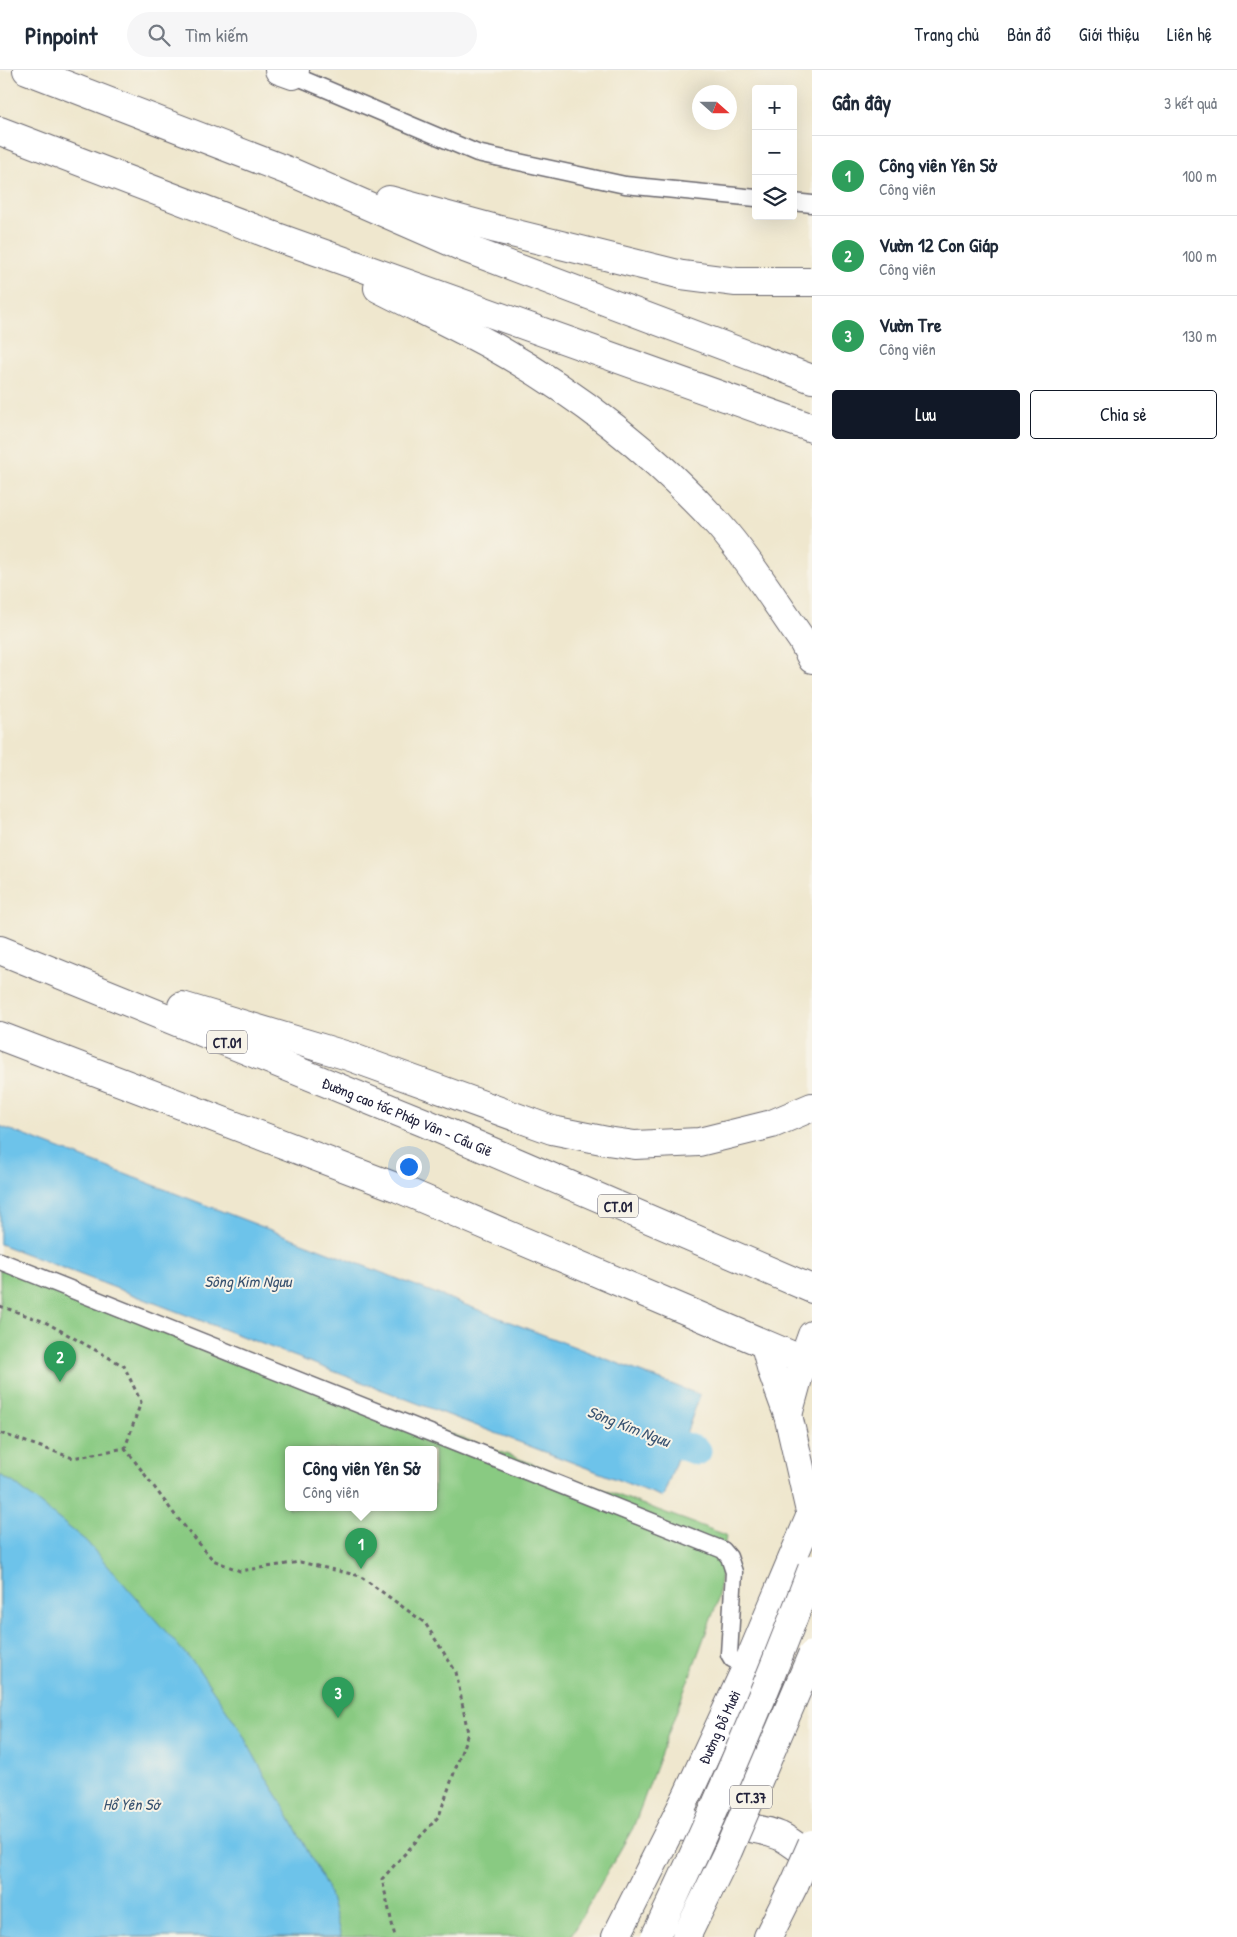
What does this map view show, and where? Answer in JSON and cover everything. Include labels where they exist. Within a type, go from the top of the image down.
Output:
[{"type":"main road","points":[[27,70],[291,172],[467,249],[812,379]]},
{"type":"main road","points":[[0,131],[274,236],[812,428]]},
{"type":"main road","points":[[291,172],[496,230],[682,275],[736,282],[812,282]]},
{"type":"main road","points":[[274,236],[496,348],[572,395],[621,433],[674,478],[719,526],[797,633],[812,659]]},
{"type":"main road","name":"Đường cao tốc Pháp Vân - Cầu Giẽ","points":[[0,950],[423,1122],[812,1289]]},
{"type":"main road","points":[[32,962],[348,1056],[552,1130],[607,1141],[635,1145],[699,1142],[772,1124],[812,1107]]},
{"type":"main road","points":[[0,1036],[398,1188],[807,1362]]},
{"type":"main road","points":[[788,1415],[807,1362],[812,1335]]},
{"type":"main road","points":[[765,1345],[788,1415],[811,1514]]},
{"type":"main road","name":"Đường Đỗ Mười","points":[[616,1937],[669,1831],[747,1666],[811,1514]]},
{"type":"main road","points":[[655,1937],[701,1842],[788,1633],[812,1569]]},
{"type":"main road","name":"CT.37","points":[[686,1937],[728,1851],[812,1655]]},
{"type":"main road","points":[[669,1831],[713,1824],[748,1828],[780,1836],[812,1858]]},
{"type":"main road","points":[[768,1937],[812,1844]]},
{"type":"main road","points":[[795,1883],[812,1854]]},
{"type":"lane","points":[[289,72],[477,153],[625,185],[752,198]]},
{"type":"lane","points":[[797,202],[812,204]]},
{"type":"lane","points":[[0,1261],[723,1550],[729,1557],[734,1572],[729,1654],[732,1658],[747,1666]]},
{"type":"path","points":[[0,1306],[45,1322],[124,1366],[141,1402],[125,1448]]},
{"type":"path","points":[[0,1433],[73,1458],[125,1448]]},
{"type":"path","points":[[125,1448],[174,1515],[213,1560],[240,1571],[300,1562],[360,1576],[425,1623],[456,1672],[468,1733],[439,1816],[382,1880],[394,1937]]},
{"type":"green space","points":[[0,1268],[726,1535],[717,1603],[633,1828],[570,1937],[0,1937]]},
{"type":"water","name":"Sông Kim Ngưu","points":[[0,1126],[700,1395],[663,1497],[0,1244]]},
{"type":"water","name":"Hồ Yên Sở","points":[[0,1475],[14,1483],[86,1541],[197,1667],[239,1728],[327,1887],[341,1937],[0,1937]]},
{"type":"waterway","name":"Sông Kim Ngưu","points":[[645,1432],[697,1451]]},
{"type":"place","name":"Vườn 12 Con Giáp","points":[[60,1382]]},
{"type":"place","name":"Công viên Yên Sở","points":[[361,1569]]},
{"type":"place","name":"Vườn Tre","points":[[338,1718]]}]
